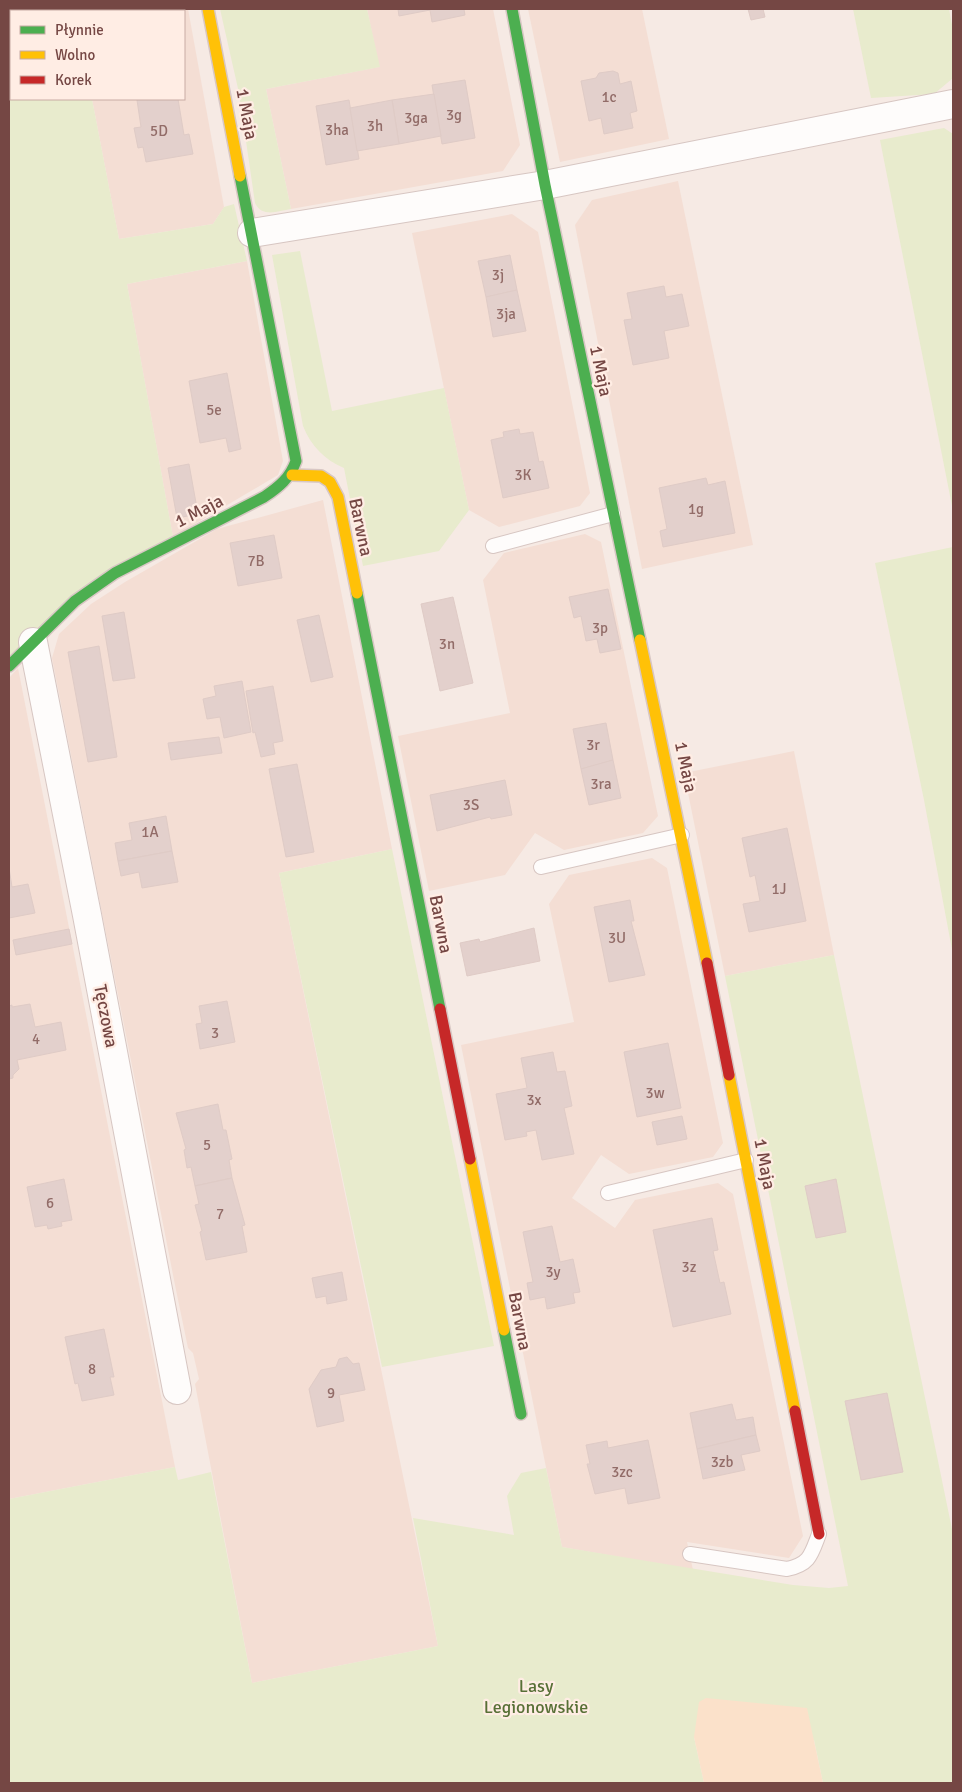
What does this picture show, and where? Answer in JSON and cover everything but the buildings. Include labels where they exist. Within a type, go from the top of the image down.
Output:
[{"type":"street","name":"1 Maja","points":[[9,666],[75,601],[115,573],[284,485],[292,474],[296,461],[208,9]]},
{"type":"street","name":"1 Maja","points":[[512,9],[545,185],[612,514],[682,835],[819,1534]]},
{"type":"street","points":[[252,233],[545,185],[953,104]]},
{"type":"street","name":"Barwna","points":[[292,474],[319,474],[334,486],[338,497],[521,1414]]},
{"type":"street","name":"Tęczowa","points":[[33,642],[177,1390]]},
{"type":"lane","points":[[493,546],[612,514]]},
{"type":"lane","points":[[541,867],[682,835]]},
{"type":"lane","points":[[608,1193],[746,1160]]},
{"type":"lane","points":[[690,1554],[787,1569],[798,1567],[810,1558],[819,1534]]},
{"type":"shaded area","points":[[188,9],[224,207],[213,224],[119,239],[92,100],[185,100],[185,10],[76,10]]},
{"type":"shaded area","points":[[367,9],[493,9],[520,145],[503,171],[291,209],[266,89],[379,67]]},
{"type":"shaded area","points":[[528,9],[642,9],[669,139],[560,162]]},
{"type":"shaded area","points":[[678,181],[753,545],[642,569],[575,225],[592,200]]},
{"type":"shaded area","points":[[512,214],[538,232],[590,493],[580,506],[499,527],[469,510],[412,233]]},
{"type":"shaded area","points":[[247,261],[283,461],[278,475],[173,537],[127,284]]},
{"type":"shaded area","points":[[323,500],[392,849],[279,873],[438,1646],[252,1683],[195,1384],[199,1379],[193,1353],[188,1348],[175,1285],[52,658],[59,634],[91,604],[125,582],[217,529]]},
{"type":"shaded area","points":[[585,534],[601,542],[658,816],[643,833],[564,850],[535,833],[505,875],[429,891],[398,736],[510,713],[483,580],[504,553]]},
{"type":"shaded area","points":[[18,668],[175,1467],[9,1499],[9,678]]},
{"type":"shaded area","points":[[794,751],[834,955],[725,976],[684,773]]},
{"type":"shaded area","points":[[652,858],[667,868],[723,1143],[713,1157],[629,1174],[601,1155],[572,1198],[615,1228],[635,1200],[718,1183],[733,1194],[803,1536],[789,1558],[687,1542],[693,1570],[562,1547],[461,1045],[574,1022],[549,904],[569,875]]},
{"type":"green space","points":[[9,9],[75,9],[10,10],[10,100],[92,100],[119,239],[213,224],[224,207],[234,204],[247,261],[127,284],[173,537],[9,658]]},
{"type":"green space","points":[[220,9],[367,9],[380,67],[266,89],[291,209],[266,212],[258,208],[255,203],[239,93]]},
{"type":"green space","points":[[853,9],[949,9],[953,30],[953,78],[934,94],[871,98]]},
{"type":"green space","points":[[944,128],[953,134],[953,511],[880,140]]},
{"type":"green space","points":[[300,251],[332,411],[444,388],[469,510],[439,551],[363,566],[344,468],[319,452],[303,426],[272,255]]},
{"type":"green space","points":[[953,547],[953,955],[924,800],[875,563]]},
{"type":"green space","points":[[392,849],[494,1346],[382,1367],[279,873]]},
{"type":"green space","name":"Lasy Legionowskie","points":[[834,955],[953,1534],[953,1783],[823,1783],[814,1740],[694,1737],[704,1783],[9,1783],[9,1499],[175,1467],[178,1480],[211,1472],[252,1683],[438,1646],[413,1518],[514,1535],[507,1496],[521,1473],[546,1468],[562,1547],[793,1585],[829,1588],[848,1586],[725,976]]},
{"type":"sand","points":[[706,1698],[807,1708],[823,1783],[704,1783],[694,1737],[699,1702]]},
{"type":"traffic: fast","points":[[512,9],[545,185],[640,640]]},
{"type":"traffic: fast","points":[[9,666],[75,601],[115,573],[264,497],[283,482],[294,467],[296,461],[240,176]]},
{"type":"traffic: fast","points":[[357,593],[440,1009]]},
{"type":"traffic: fast","points":[[504,1330],[521,1414]]},
{"type":"traffic: slow","points":[[208,9],[240,176]]},
{"type":"traffic: slow","points":[[292,475],[321,476],[330,482],[338,497],[357,593]]},
{"type":"traffic: slow","points":[[640,640],[707,963]]},
{"type":"traffic: slow","points":[[729,1075],[795,1411]]},
{"type":"traffic: slow","points":[[470,1159],[504,1330]]},
{"type":"traffic: jam","points":[[707,963],[729,1075]]},
{"type":"traffic: jam","points":[[440,1009],[470,1159]]},
{"type":"traffic: jam","points":[[795,1411],[819,1534]]}]
